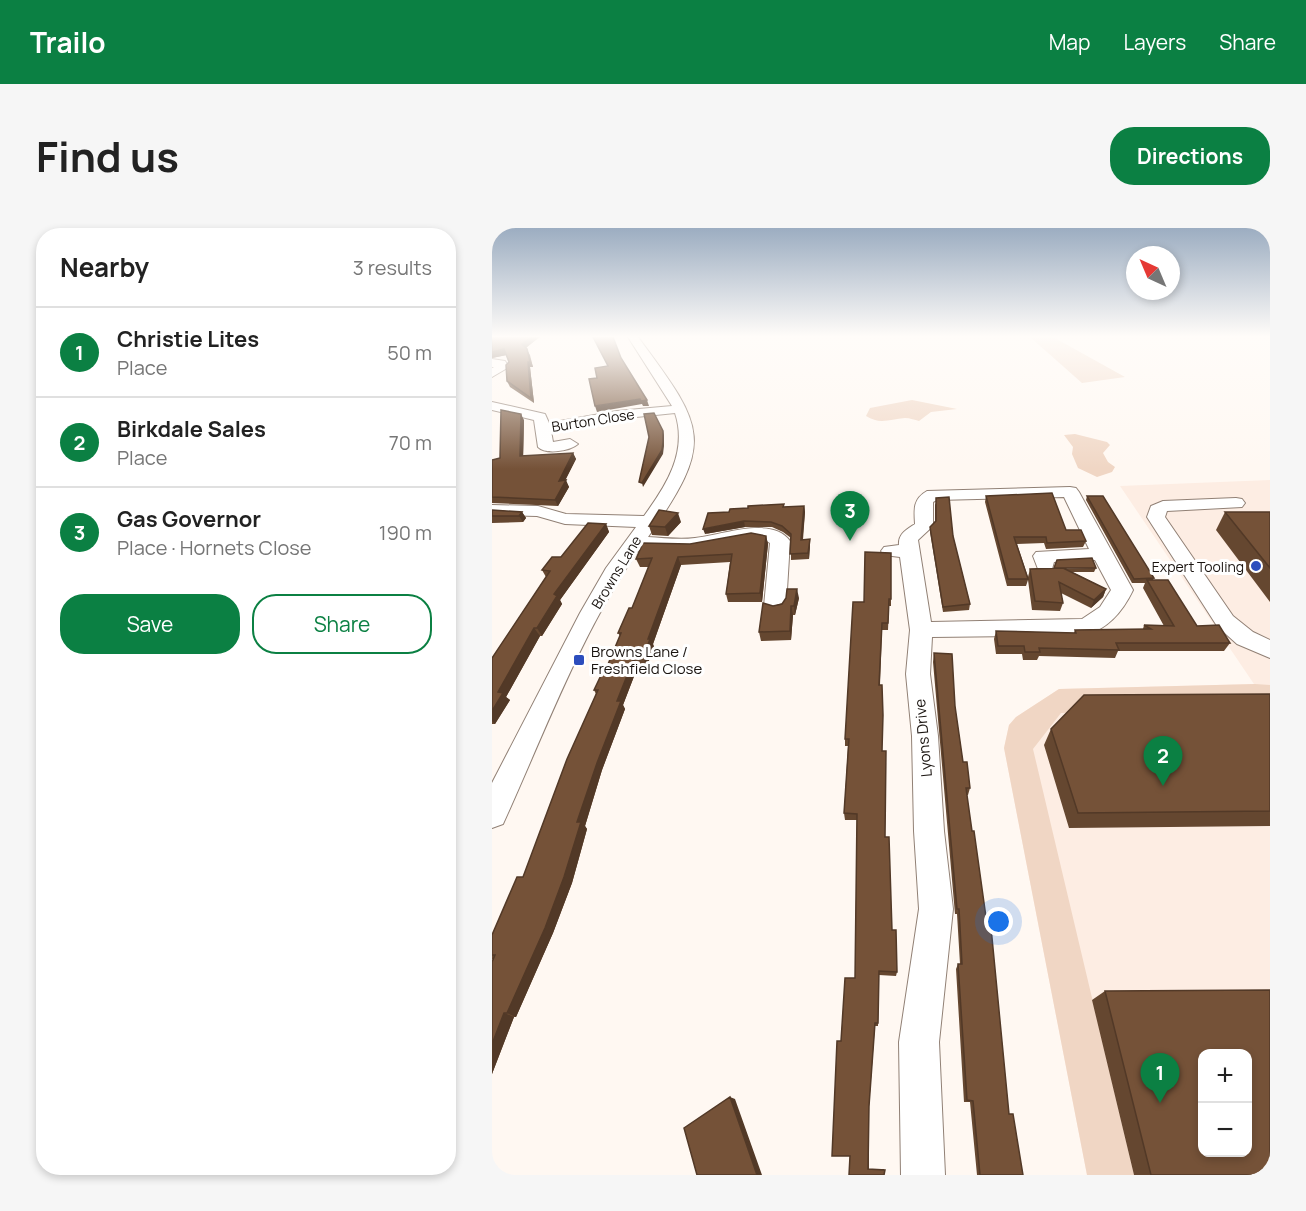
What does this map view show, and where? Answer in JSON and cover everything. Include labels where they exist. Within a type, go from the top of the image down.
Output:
[{"type":"street","name":"Browns Lane","points":[[492,814],[574,644],[606,584],[673,486],[685,454],[688,439],[687,426],[661,381]]},
{"type":"street","name":"Burton Close","points":[[492,406],[540,417],[546,447],[570,444]]},
{"type":"street","name":"Burton Close","points":[[543,428],[617,415],[679,409]]},
{"type":"street","name":"Lyons Drive","points":[[923,1175],[919,1042],[936,909],[925,736],[918,674],[921,630],[903,547],[924,526],[923,504],[926,498],[933,495],[1076,492],[1101,554]]},
{"type":"street","points":[[1236,503],[1164,506],[1157,510],[1156,518],[1225,621],[1245,638],[1270,650]]},
{"type":"street","points":[[492,510],[542,511],[565,519],[647,522]]},
{"type":"street","points":[[633,542],[694,544],[755,534],[778,538],[780,541],[776,606]]},
{"type":"street","points":[[921,630],[1086,627],[1104,618],[1115,608],[1122,590],[1101,554],[1042,556]]},
{"type":"shaded area","points":[[912,400],[957,409],[931,412],[919,421],[905,418],[881,421],[866,416],[870,408]]},
{"type":"shaded area","points":[[1075,434],[1107,442],[1110,445],[1103,453],[1108,462],[1115,467],[1112,472],[1097,477],[1078,468],[1072,454],[1073,447],[1064,435]]},
{"type":"shaded area","points":[[1270,480],[1270,1175],[1087,1175],[1004,748],[1009,725],[1016,717],[1059,689],[1254,684],[1120,486]]},
{"type":"shaded area","points":[[1270,685],[1270,704],[1061,713],[1033,749],[1134,1175],[1087,1175],[1004,748],[1009,725],[1016,717],[1059,689]]},
{"type":"building","points":[[507,381],[530,381],[531,398]]},
{"type":"building","points":[[589,381],[635,381],[647,400],[641,401],[640,399],[595,406]]},
{"type":"building","points":[[501,410],[521,414],[520,456],[573,453],[559,481],[566,480],[555,500],[492,497],[492,460],[500,458]]},
{"type":"building","points":[[654,413],[663,431],[662,450],[642,483],[639,482],[649,437],[644,414]]},
{"type":"building","points":[[1052,493],[1066,530],[1081,530],[1086,541],[1047,543],[1046,537],[1014,537],[1028,579],[1008,579],[986,496]]},
{"type":"building","points":[[1087,496],[1103,496],[1154,578],[1134,579]]},
{"type":"building","points":[[949,497],[953,536],[970,604],[943,607],[930,527],[936,521],[936,498]]},
{"type":"building","points":[[784,504],[783,507],[804,506],[801,540],[810,539],[808,553],[790,554],[791,534],[782,526],[771,522],[744,521],[703,529],[708,513],[729,512],[730,509],[748,508],[748,506]]},
{"type":"building","points":[[492,510],[522,512],[519,516],[492,516]]},
{"type":"building","points":[[659,510],[678,513],[665,527],[649,526]]},
{"type":"building","points":[[1225,512],[1270,512],[1270,568]]},
{"type":"building","points":[[588,523],[606,524],[554,594],[557,596],[537,628],[534,628],[498,692],[503,693],[492,711],[492,658],[550,571],[542,570],[552,557],[561,557]]},
{"type":"building","points":[[751,533],[766,536],[760,593],[726,594],[732,554],[678,557],[643,658],[634,658],[617,701],[621,701],[577,822],[581,822],[545,928],[507,1013],[504,1013],[492,1044],[492,962],[495,955],[492,955],[492,935],[517,877],[523,877],[567,759],[598,690],[594,690],[606,669],[621,633],[618,633],[629,608],[632,608],[652,558],[636,559],[643,543],[690,544]]},
{"type":"building","points":[[865,552],[891,553],[891,599],[889,599],[888,623],[882,623],[879,685],[882,685],[882,751],[886,751],[885,837],[889,837],[892,930],[896,930],[897,972],[879,971],[878,1023],[875,1023],[869,1106],[868,1169],[885,1170],[884,1175],[849,1175],[850,1156],[832,1156],[837,1041],[841,1041],[845,978],[855,978],[857,814],[844,813],[849,739],[845,739],[853,602],[864,602]]},
{"type":"building","points":[[1092,558],[1096,568],[1054,568],[1057,560]]},
{"type":"building","points":[[1063,568],[1106,589],[1094,600],[1059,582],[1063,603],[1035,601],[1030,569]]},
{"type":"building","points":[[1147,580],[1168,580],[1197,626],[1219,625],[1230,643],[1116,643],[1119,650],[1039,648],[1040,652],[1025,652],[1024,646],[998,646],[996,631],[1076,633],[1075,630],[1151,629],[1144,625],[1174,626]]},
{"type":"building","points":[[787,589],[797,589],[794,606],[791,606],[790,631],[759,632],[763,603],[773,606],[782,604],[786,598]]},
{"type":"building","points":[[934,653],[952,654],[955,706],[963,762],[967,762],[970,788],[966,788],[972,831],[974,831],[986,917],[990,917],[1009,1114],[1013,1114],[1023,1175],[980,1175],[973,1101],[967,1100],[958,964],[962,964],[959,909],[957,909]]},
{"type":"building","points":[[1270,694],[1270,811],[1078,813],[1051,729],[1084,695]]},
{"type":"building","points":[[1270,990],[1270,1175],[1151,1175],[1105,991]]},
{"type":"building","points":[[730,1097],[757,1175],[697,1175],[684,1128]]},
{"type":"place","name":"Gas Governor","points":[[850,541]]},
{"type":"place","name":"Expert Tooling","points":[[1256,566]]},
{"type":"place","name":"Browns Lane / Freshfield Close","points":[[579,660]]},
{"type":"place","name":"Birkdale Sales","points":[[1163,786]]},
{"type":"place","name":"Christie Lites","points":[[1160,1103]]}]
